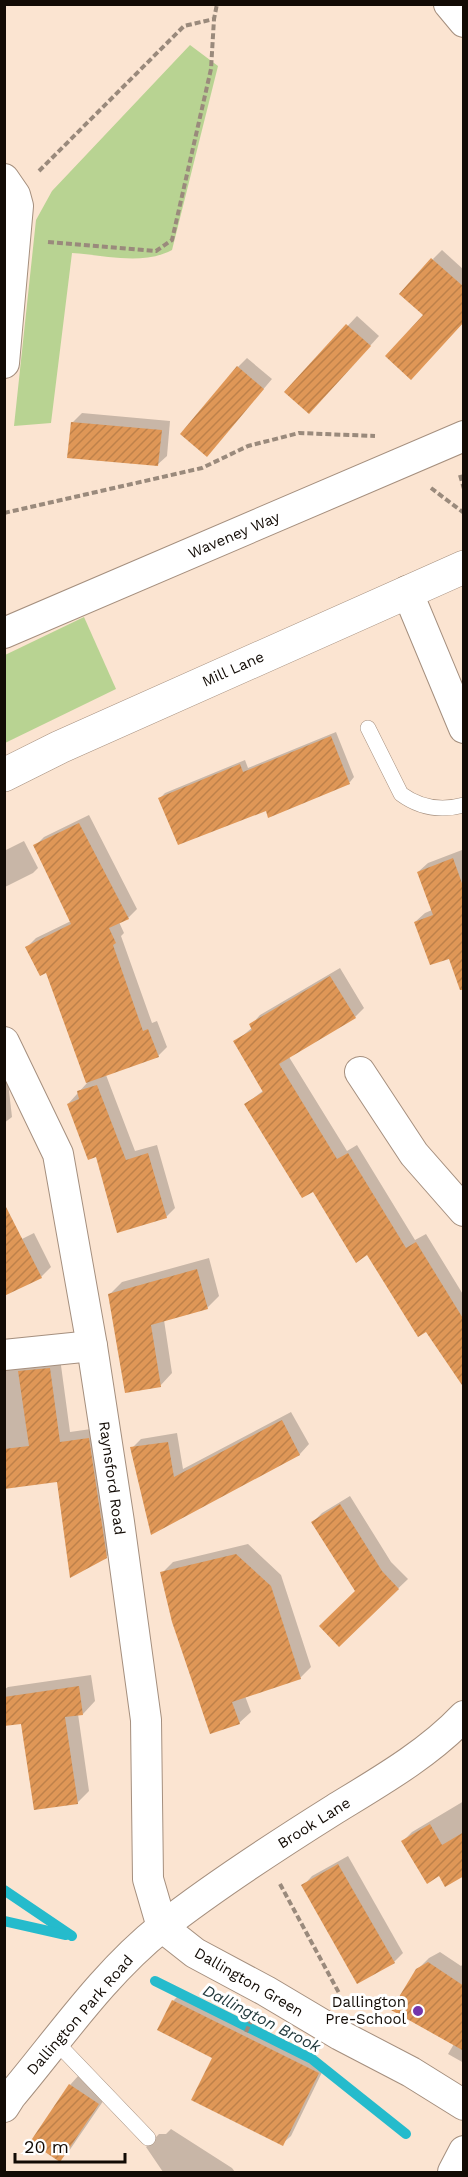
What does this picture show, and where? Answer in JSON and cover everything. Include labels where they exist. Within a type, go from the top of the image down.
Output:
[{"type":"street","points":[[449,4],[464,22]]},
{"type":"street","points":[[4,363],[18,206],[10,187]]},
{"type":"street","name":"Waveney Way","points":[[4,633],[464,436]]},
{"type":"street","name":"Mill Lane","points":[[4,775],[60,747],[464,567]]},
{"type":"street","points":[[407,591],[464,728]]},
{"type":"street","name":"Raynsford Road","points":[[4,1042],[11,1072],[58,1154],[92,1346],[146,1720],[148,1879],[162,1927]]},
{"type":"street","points":[[360,1072],[414,1154],[464,1211]]},
{"type":"street","points":[[4,1354],[92,1346]]},
{"type":"street","name":"Brook Lane","points":[[162,1927],[264,1854],[419,1754],[451,1730],[464,1716]]},
{"type":"street","name":"Dallington Green","points":[[162,1927],[195,1953],[266,1991],[340,2035],[411,2072],[464,2105]]},
{"type":"street","name":"Dallington Park Road","points":[[4,2107],[103,1984],[131,1954],[162,1927]]},
{"type":"street","points":[[453,2172],[464,2151]]},
{"type":"lane","points":[[368,728],[401,795],[426,807],[451,808],[464,805]]},
{"type":"lane","points":[[56,2042],[148,2138]]},
{"type":"path","points":[[15,240],[156,251],[172,240],[211,69],[217,4]]},
{"type":"path","points":[[10,187],[184,26],[214,19]]},
{"type":"path","points":[[4,513],[202,468],[248,446],[299,433],[384,437],[413,459],[432,488],[464,513]]},
{"type":"path","points":[[264,1854],[341,1997],[340,2035]]},
{"type":"green space","points":[[190,45],[218,66],[172,250],[148,258],[136,259],[72,253],[51,423],[14,426],[36,220],[52,191]]},
{"type":"green space","points":[[84,617],[116,689],[5,743],[5,655]]},
{"type":"building","points":[[431,258],[464,287],[464,322],[411,380],[385,356],[423,315],[399,294]]},
{"type":"building","points":[[346,324],[371,346],[309,414],[284,392]]},
{"type":"building","points":[[237,366],[264,389],[207,457],[180,434]]},
{"type":"building","points":[[71,422],[162,430],[158,466],[67,458]]},
{"type":"building","points":[[331,736],[350,784],[268,818],[266,811],[178,845],[158,798],[240,764],[243,772]]},
{"type":"building","points":[[79,823],[129,919],[109,928],[116,943],[113,945],[143,1031],[148,1029],[159,1057],[86,1083],[46,973],[40,976],[25,947],[71,924],[33,845]]},
{"type":"building","points":[[453,858],[464,889],[464,990],[460,990],[449,959],[430,965],[414,922],[433,915],[417,872]]},
{"type":"building","points":[[330,976],[356,1018],[279,1064],[337,1159],[348,1153],[406,1248],[416,1242],[464,1320],[464,1388],[426,1332],[418,1337],[367,1255],[356,1263],[313,1192],[302,1198],[244,1104],[263,1092],[233,1041],[252,1030],[249,1024]]},
{"type":"building","points":[[97,1085],[126,1160],[148,1153],[167,1218],[117,1233],[96,1157],[88,1160],[67,1104],[79,1099],[77,1091]]},
{"type":"building","points":[[4,1203],[42,1278],[4,1296]]},
{"type":"building","points":[[197,1269],[208,1309],[151,1325],[161,1387],[125,1393],[108,1294]]},
{"type":"building","points":[[50,1368],[60,1442],[89,1438],[107,1558],[70,1578],[57,1482],[4,1489],[4,1449],[29,1446],[18,1371]]},
{"type":"building","points":[[282,1420],[300,1455],[151,1535],[130,1447],[168,1442],[174,1477]]},
{"type":"building","points":[[340,1504],[382,1571],[399,1589],[339,1647],[319,1626],[355,1591],[311,1522]]},
{"type":"building","points":[[236,1554],[271,1586],[301,1679],[232,1702],[240,1724],[210,1734],[172,1622],[160,1572]]},
{"type":"building","points":[[79,1686],[83,1715],[65,1717],[78,1804],[34,1810],[21,1724],[4,1726],[4,1697]]},
{"type":"building","points":[[430,1824],[442,1845],[464,1832],[464,1876],[445,1887],[439,1876],[427,1884],[401,1841]]},
{"type":"building","points":[[338,1864],[395,1963],[357,1984],[301,1885]]},
{"type":"building","points":[[428,1962],[464,1986],[464,2051],[391,2010],[416,1969]]},
{"type":"building","points":[[172,2000],[319,2073],[283,2146],[191,2100],[212,2058],[157,2030]]},
{"type":"building","points":[[69,2084],[99,2104],[60,2162],[30,2142]]},
{"type":"waterway","name":"Dallington Brook","points":[[4,1890],[72,1936]]},
{"type":"waterway","points":[[4,1921],[66,1935]]},
{"type":"waterway","name":"Dallington Brook","points":[[155,1981],[312,2059],[406,2134]]},
{"type":"place","name":"Dallington Pre-School","points":[[418,2011]]}]
